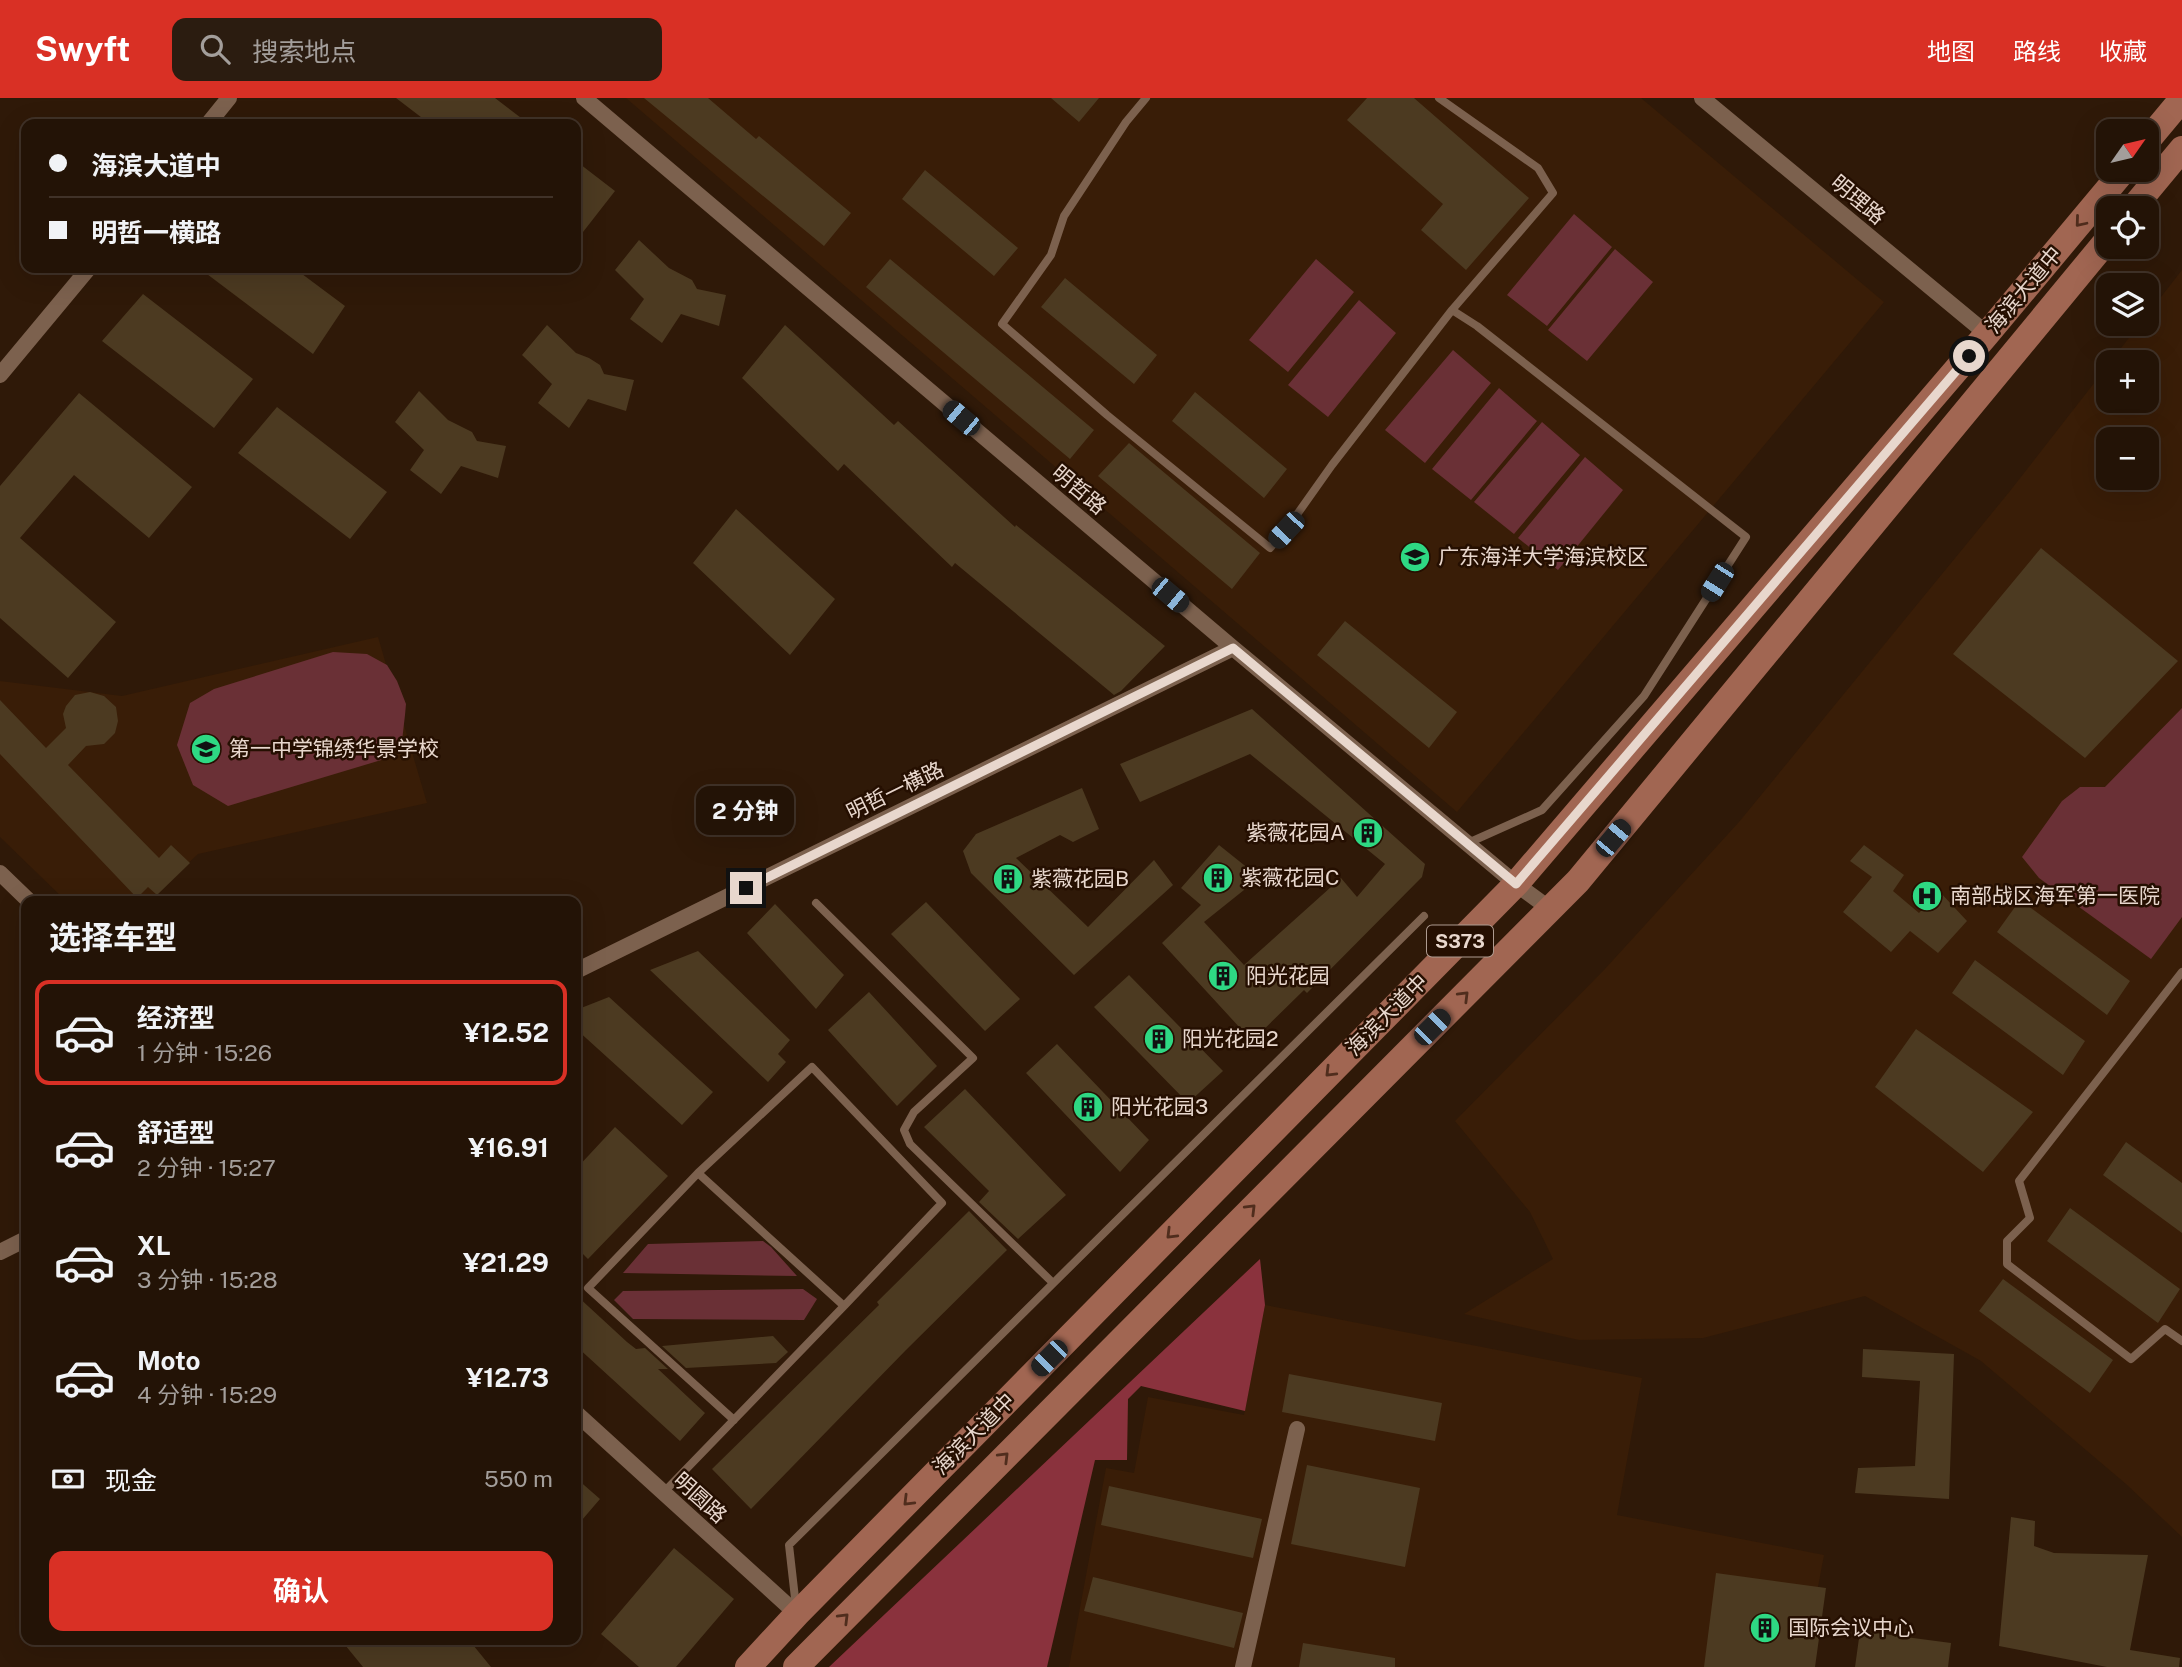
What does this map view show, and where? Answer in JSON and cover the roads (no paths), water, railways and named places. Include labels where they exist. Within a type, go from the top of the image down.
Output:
[{"type":"main road","points":[[2160,125],[2182,99]]},
{"type":"main road","points":[[2143,196],[2182,149]]},
{"type":"main road","name":"海滨大道中","points":[[748,1667],[796,1614],[1516,884],[2114,182]]},
{"type":"main road","name":"海滨大道中","points":[[796,1667],[1578,881],[2096,254]]},
{"type":"street","points":[[212,119],[229,98]]},
{"type":"street","name":"明哲路","points":[[584,98],[1233,648],[1516,884],[1550,909]]},
{"type":"street","name":"明理路","points":[[1702,98],[1987,334]]},
{"type":"street","points":[[0,376],[85,273]]},
{"type":"street","name":"明哲一横路","points":[[581,969],[1233,648]]},
{"type":"street","points":[[0,873],[24,896]]},
{"type":"street","points":[[0,1252],[21,1242]]},
{"type":"street","name":"明圆路","points":[[581,1418],[796,1614]]},
{"type":"street","points":[[1243,1667],[1297,1429]]},
{"type":"lane","points":[[1146,98],[1126,122],[1064,216],[1051,255],[1002,324],[1107,415],[1270,548],[1452,310],[1553,193],[1538,168],[1439,98]]},
{"type":"lane","points":[[1452,310],[1477,326],[1746,537],[1644,696],[1542,810],[1468,843]]},
{"type":"lane","points":[[816,903],[973,1058],[914,1112],[904,1130],[910,1144],[1052,1283]]},
{"type":"lane","points":[[796,1614],[789,1545],[1424,916]]},
{"type":"lane","points":[[2182,972],[2019,1181],[2030,1218],[2007,1241],[2007,1264],[2131,1359],[2165,1329],[2182,1341]]},
{"type":"lane","points":[[663,1493],[734,1420],[844,1306],[942,1203],[812,1067],[698,1172],[588,1288],[734,1420]]},
{"type":"lane","points":[[698,1172],[844,1306]]},
{"type":"place","name":"广东海洋大学海滨校区","points":[[1415,557]]},
{"type":"place","name":"第一中学锦绣华景学校","points":[[206,749]]},
{"type":"place","name":"紫薇花园A","points":[[1368,833]]},
{"type":"place","name":"紫薇花园C","points":[[1218,878]]},
{"type":"place","name":"紫薇花园B","points":[[1008,879]]},
{"type":"place","name":"南部战区海军第一医院","points":[[1927,896]]},
{"type":"place","name":"阳光花园","points":[[1223,976]]},
{"type":"place","name":"阳光花园2","points":[[1159,1039]]},
{"type":"place","name":"阳光花园3","points":[[1088,1107]]},
{"type":"place","name":"国际会议中心","points":[[1765,1628]]}]
